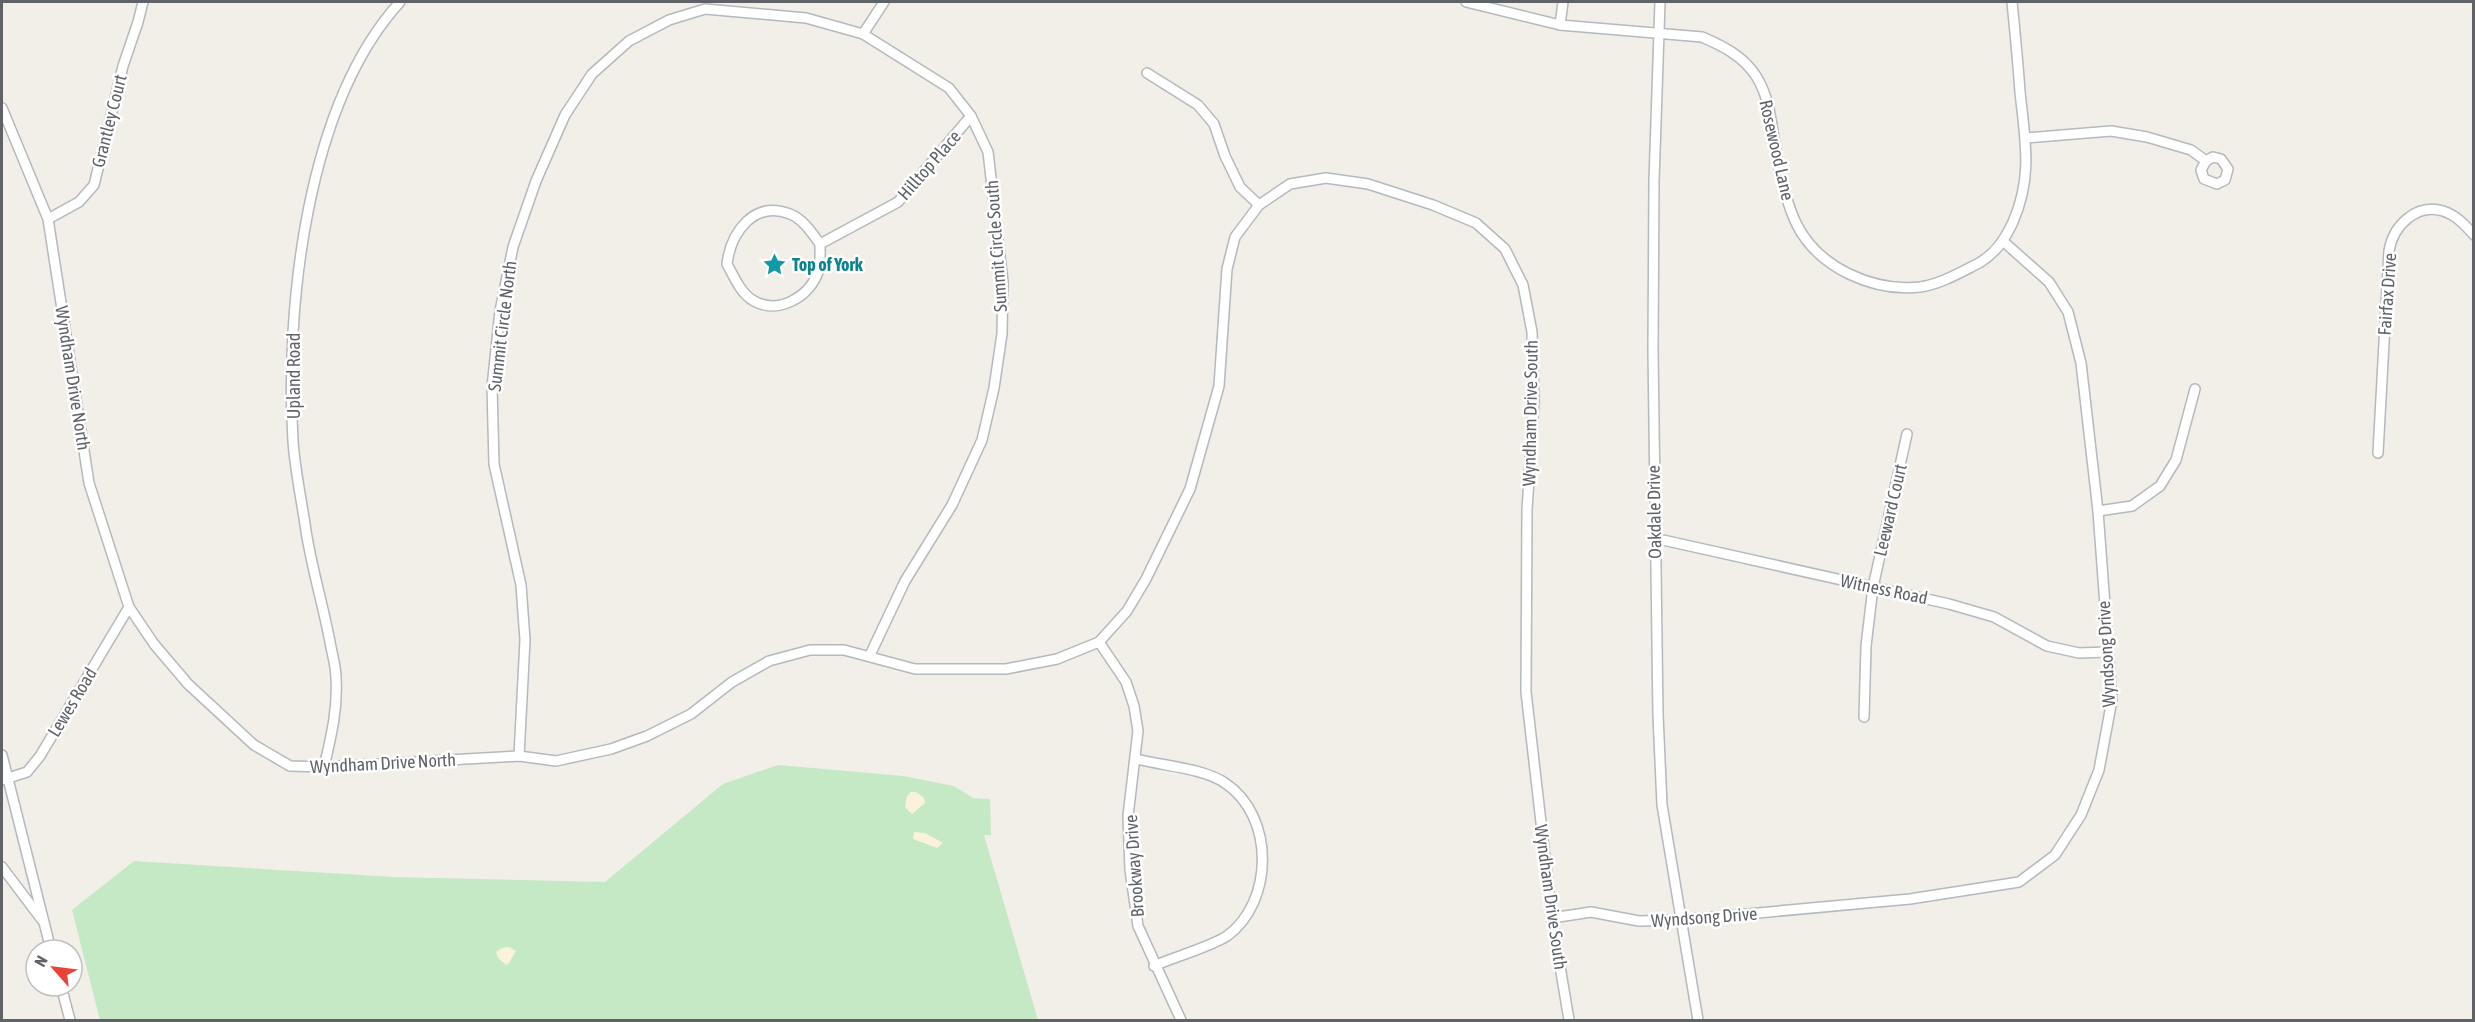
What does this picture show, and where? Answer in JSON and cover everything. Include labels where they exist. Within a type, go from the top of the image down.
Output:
[{"type":"street","name":"Grantley Court","points":[[48,219],[79,202],[94,185],[123,66],[143,2]]},
{"type":"street","name":"Upland Road","points":[[324,767],[335,721],[336,677],[309,552],[293,443],[291,340],[308,203],[331,125],[357,63],[400,2]]},
{"type":"street","points":[[863,34],[885,2]]},
{"type":"street","name":"Rosewood Lane","points":[[1466,2],[1560,25],[1702,37],[1722,45],[1739,57],[1756,75],[1766,95],[1780,173],[1798,226],[1811,244],[1835,267],[1859,279],[1889,286],[1921,286],[1953,276],[1984,260],[2004,242],[2023,199],[2027,167],[2012,2]]},
{"type":"street","points":[[1560,25],[1563,2]]},
{"type":"street","name":"Oakdale Drive","points":[[1660,2],[1654,193],[1654,538],[1662,805],[1698,1020]]},
{"type":"street","name":"Summit Circle North","points":[[519,756],[525,640],[521,585],[494,464],[492,387],[500,311],[513,247],[536,182],[565,116],[592,74],[629,41],[669,20],[705,9],[806,18]]},
{"type":"street","name":"Summit Circle South","points":[[806,18],[863,34],[949,88],[971,116],[988,152],[1003,282],[1002,334],[994,388],[982,440],[952,505],[905,581],[870,655]]},
{"type":"street","points":[[1147,73],[1198,105],[1214,124],[1225,156],[1240,187],[1259,205]]},
{"type":"street","name":"Wyndham Drive North","points":[[2,108],[48,219],[89,483],[129,607],[154,644],[188,684],[254,745],[290,766],[324,767],[519,756],[556,761],[611,749],[647,736],[691,714],[732,682],[769,661],[810,650],[844,650],[870,655]]},
{"type":"street","name":"Hilltop Place","points":[[820,244],[898,202],[971,116]]},
{"type":"street","points":[[2025,138],[2110,131],[2147,137],[2191,150],[2206,161]]},
{"type":"street","name":"Wyndham Drive South","points":[[870,655],[890,664],[915,669],[1006,669],[1057,659],[1099,642],[1127,611],[1146,579],[1190,489],[1219,386],[1227,269],[1235,237],[1259,205],[1290,184],[1326,178],[1368,184],[1430,204],[1476,223],[1505,249],[1523,285],[1532,332],[1534,401],[1527,510],[1526,693],[1552,918],[1569,1020]]},
{"type":"street","points":[[770,210],[791,214],[809,229],[820,244],[818,272],[809,289],[797,299],[782,304],[770,305],[755,302],[742,291],[727,264],[733,238],[741,227],[755,215],[770,210]]},
{"type":"street","name":"Fairfax Drive","points":[[2378,453],[2389,251],[2394,234],[2409,217],[2433,210],[2456,217],[2474,235]]},
{"type":"street","name":"Wyndsong Drive","points":[[1552,918],[1591,912],[1639,921],[1681,920],[1910,899],[2019,882],[2055,855],[2081,815],[2098,770],[2112,700],[2098,511],[2081,363],[2068,312],[2049,282],[2004,242]]},
{"type":"street","points":[[2098,511],[2132,506],[2160,486],[2176,460],[2195,389]]},
{"type":"street","name":"Leeward Court","points":[[1864,717],[1866,646],[1873,587],[1907,434]]},
{"type":"street","name":"Witness Road","points":[[1654,538],[1949,604],[1994,617],[2047,646],[2079,653],[2108,652]]},
{"type":"street","name":"Lewes Road","points":[[5,779],[27,772],[40,756],[129,607]]},
{"type":"street","name":"Brookway Drive","points":[[1099,642],[1126,682],[1138,731],[1137,759],[1128,816],[1130,870],[1138,926],[1154,966],[1181,1020]]},
{"type":"street","points":[[2,755],[5,779],[48,938]]},
{"type":"street","points":[[1137,759],[1200,773],[1225,783],[1241,798],[1253,818],[1261,844],[1263,869],[1257,896],[1244,921],[1225,937],[1154,966]]},
{"type":"street","points":[[2,867],[44,924]]},
{"type":"street","points":[[64,998],[70,1020]]},
{"type":"green space","points":[[778,765],[903,776],[954,786],[973,798],[990,799],[991,835],[984,835],[1038,1020],[100,1020],[84,957],[84,938],[79,938],[72,910],[134,861],[394,877],[605,882],[723,784]]},
{"type":"sand","points":[[911,792],[916,792],[924,798],[925,803],[912,814],[905,807],[907,796]]},
{"type":"sand","points":[[914,832],[925,833],[943,843],[937,848],[913,839]]},
{"type":"sand","points":[[509,947],[516,951],[506,965],[498,958],[496,952]]},
{"type":"place","name":"Top of York","points":[[774,264]]}]
